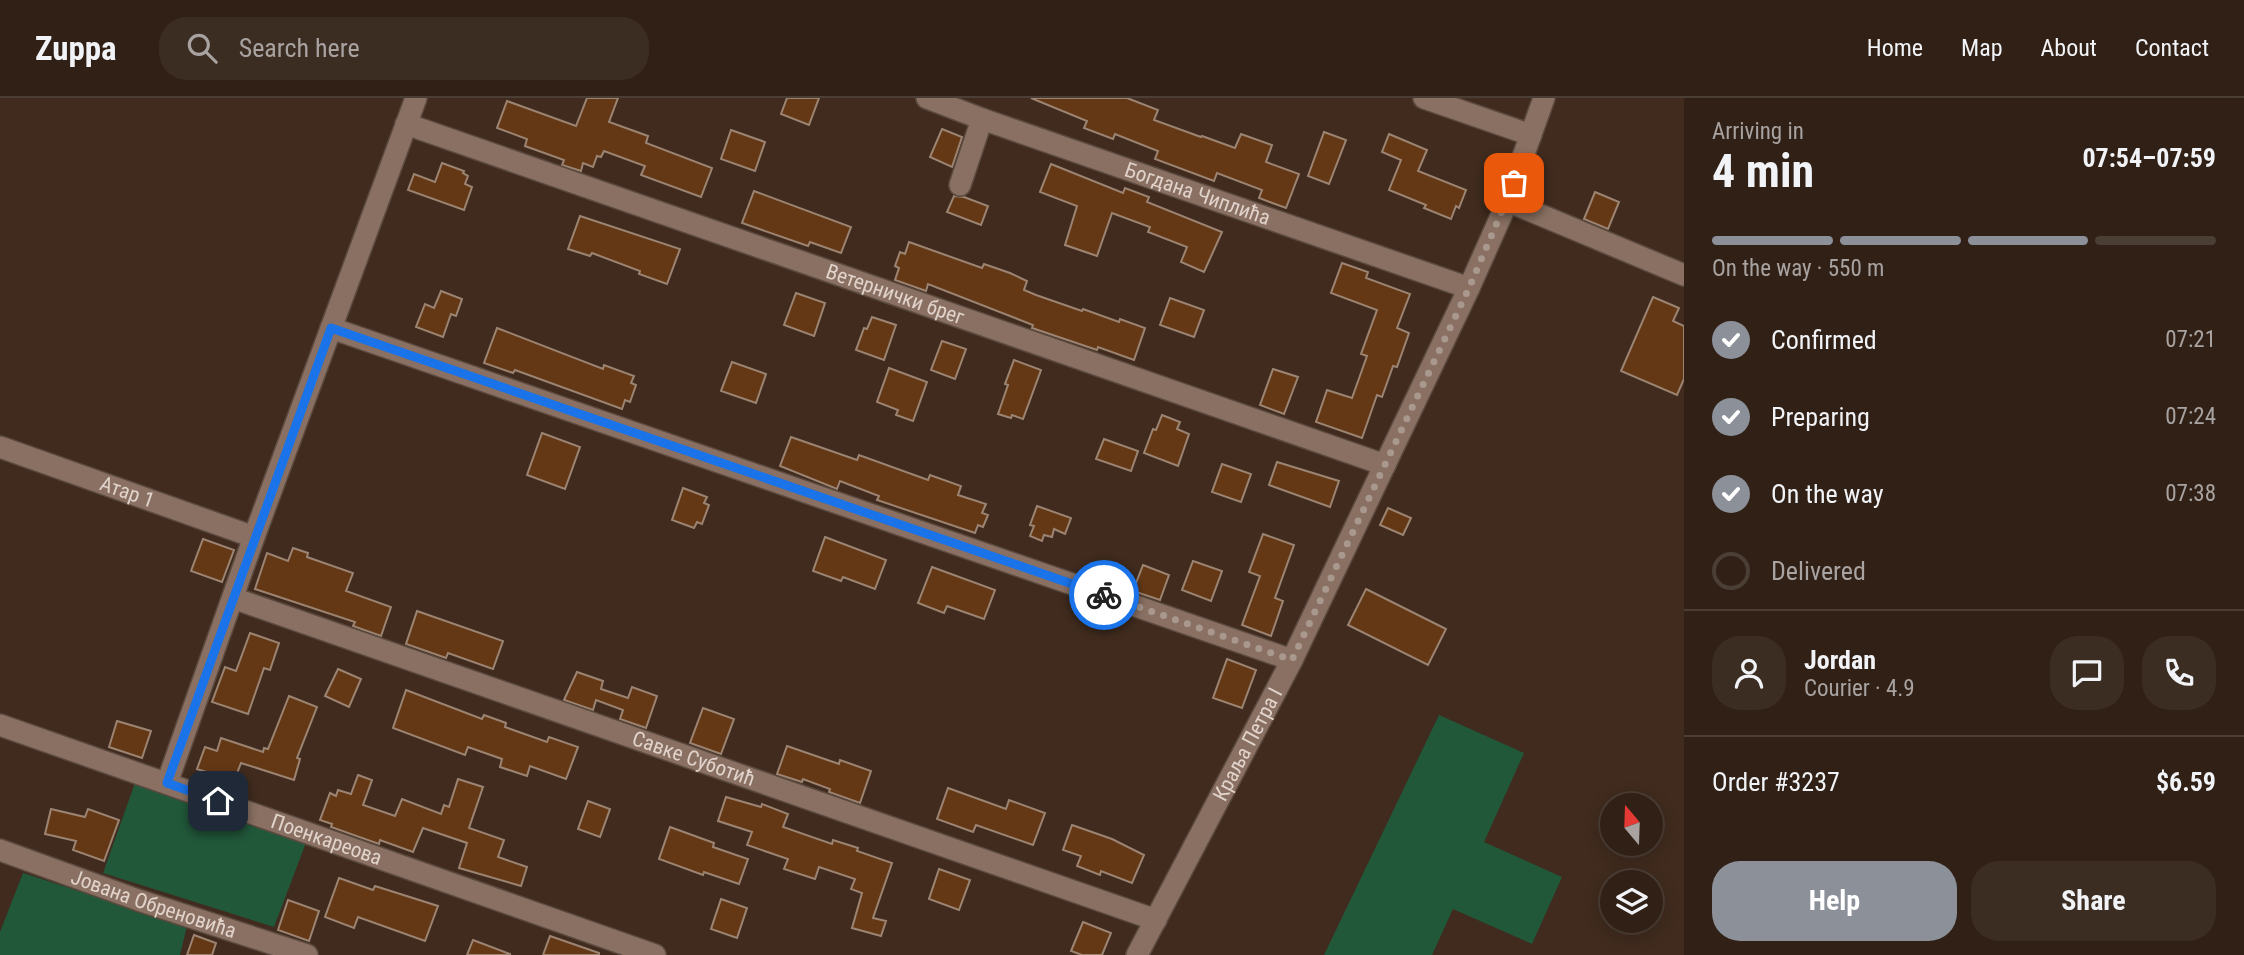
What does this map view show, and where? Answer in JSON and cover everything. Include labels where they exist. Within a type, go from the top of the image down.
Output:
[{"type":"street","points":[[167,783],[254,537],[416,98]]},
{"type":"street","name":"Богдана Чиплића","points":[[927,98],[1469,288]]},
{"type":"street","points":[[1424,98],[1528,141]]},
{"type":"street","name":"Краља Петра I","points":[[1138,955],[1292,660],[1469,288],[1507,201],[1544,98]]},
{"type":"street","points":[[960,185],[982,119]]},
{"type":"street","name":"Ветернички брег","points":[[406,124],[1384,465]]},
{"type":"street","points":[[1507,201],[1684,275]]},
{"type":"street","points":[[331,328],[1292,660]]},
{"type":"street","name":"Атар 1","points":[[0,447],[254,537]]},
{"type":"street","name":"Савке Суботић","points":[[233,598],[1156,920]]},
{"type":"street","name":"Поенкареова","points":[[0,725],[655,955]]},
{"type":"street","name":"Јована Обреновића","points":[[0,850],[138,900],[307,955]]},
{"type":"green space","points":[[1439,715],[1524,753],[1484,842],[1562,877],[1532,944],[1453,909],[1432,955],[1324,955]]},
{"type":"green space","points":[[136,780],[307,840],[274,927],[103,873]]},
{"type":"green space","points":[[23,873],[187,926],[180,955],[0,955],[0,932]]},
{"type":"building","points":[[587,98],[618,98],[609,122],[648,136],[646,143],[712,168],[701,197],[641,175],[645,166],[604,151],[601,157],[597,156],[593,167],[583,163],[581,171],[562,165],[564,160],[525,146],[527,139],[497,128],[507,101],[576,126]]},
{"type":"building","points":[[787,98],[819,98],[809,125],[781,114]]},
{"type":"building","points":[[1031,98],[1127,98],[1158,110],[1154,120],[1201,137],[1235,148],[1241,134],[1272,145],[1266,162],[1299,174],[1286,208],[1259,198],[1262,190],[1217,173],[1214,181],[1155,159],[1158,151],[1115,134],[1113,139],[1084,128],[1087,121]]},
{"type":"building","points":[[942,129],[962,137],[952,167],[930,157]]},
{"type":"building","points":[[731,130],[765,142],[755,171],[721,159]]},
{"type":"building","points":[[1324,132],[1346,140],[1329,184],[1308,176]]},
{"type":"building","points":[[1389,134],[1427,150],[1418,171],[1466,190],[1451,219],[1389,190],[1401,160],[1382,152]]},
{"type":"building","points":[[442,163],[464,171],[468,176],[465,184],[472,187],[464,210],[408,190],[414,174],[435,182]]},
{"type":"building","points":[[1051,164],[1123,193],[1125,188],[1149,197],[1147,202],[1222,232],[1204,272],[1181,262],[1187,247],[1148,232],[1150,227],[1112,213],[1097,256],[1065,245],[1077,206],[1040,192]]},
{"type":"building","points":[[754,191],[851,227],[841,253],[810,242],[808,246],[742,223]]},
{"type":"building","points":[[1595,192],[1619,202],[1608,229],[1584,219]]},
{"type":"building","points":[[954,196],[988,206],[981,225],[947,212]]},
{"type":"building","points":[[580,216],[680,249],[667,284],[592,253],[590,256],[568,249]]},
{"type":"building","points":[[909,242],[982,268],[984,264],[1010,273],[1027,281],[1024,290],[1036,295],[1145,328],[1134,360],[1032,328],[1033,325],[928,284],[926,291],[895,280],[899,268],[895,266],[900,252],[905,254]]},
{"type":"building","points":[[1342,263],[1368,272],[1366,278],[1410,294],[1397,328],[1409,333],[1397,367],[1393,366],[1382,397],[1377,395],[1362,438],[1316,422],[1327,390],[1352,398],[1367,356],[1361,354],[1377,310],[1331,293]]},
{"type":"building","points":[[441,291],[462,299],[456,316],[451,314],[443,337],[416,327],[425,304],[434,308]]},
{"type":"building","points":[[796,293],[825,303],[814,336],[784,325]]},
{"type":"building","points":[[1653,297],[1679,308],[1673,321],[1684,326],[1684,379],[1677,395],[1621,371]]},
{"type":"building","points":[[1170,298],[1204,310],[1194,337],[1160,325]]},
{"type":"building","points":[[872,317],[896,325],[884,360],[856,350],[864,328],[867,329]]},
{"type":"building","points":[[497,328],[603,369],[604,365],[634,376],[631,383],[636,385],[630,402],[625,400],[622,409],[515,370],[513,373],[484,363]]},
{"type":"building","points":[[942,341],[966,349],[955,379],[931,370]]},
{"type":"building","points":[[1014,360],[1041,370],[1023,419],[998,414]]},
{"type":"building","points":[[732,362],[766,374],[756,403],[721,391]]},
{"type":"building","points":[[889,368],[927,382],[913,421],[896,415],[898,410],[877,402]]},
{"type":"building","points":[[1273,369],[1298,377],[1284,414],[1260,405]]},
{"type":"building","points":[[1162,415],[1180,422],[1177,429],[1189,434],[1178,466],[1144,453],[1153,429],[1156,430]]},
{"type":"building","points":[[542,433],[580,447],[565,489],[527,475]]},
{"type":"building","points":[[791,437],[857,460],[859,455],[928,480],[930,475],[961,486],[958,495],[986,504],[982,513],[988,515],[983,527],[978,525],[975,533],[877,500],[879,496],[840,481],[837,489],[780,466]]},
{"type":"building","points":[[1104,439],[1138,451],[1131,471],[1096,459]]},
{"type":"building","points":[[1277,462],[1339,481],[1330,507],[1269,485]]},
{"type":"building","points":[[1222,464],[1251,474],[1241,502],[1212,492]]},
{"type":"building","points":[[683,488],[707,497],[704,503],[709,505],[702,524],[697,522],[694,528],[672,520]]},
{"type":"building","points":[[1037,506],[1071,518],[1065,534],[1054,529],[1052,537],[1044,535],[1042,541],[1030,536],[1034,526],[1030,525]]},
{"type":"building","points":[[1388,508],[1411,518],[1403,535],[1380,525]]},
{"type":"building","points":[[1263,534],[1294,545],[1275,598],[1283,601],[1271,636],[1242,625],[1260,576],[1249,572]]},
{"type":"building","points":[[825,537],[886,560],[875,589],[843,577],[841,581],[813,571]]},
{"type":"building","points":[[203,539],[234,550],[222,582],[191,571]]},
{"type":"building","points":[[293,548],[308,553],[307,557],[353,573],[346,591],[391,607],[381,636],[353,626],[355,622],[255,589],[267,553],[288,561]]},
{"type":"building","points":[[1193,561],[1222,571],[1211,601],[1182,590]]},
{"type":"building","points":[[1143,565],[1169,575],[1160,600],[1133,591]]},
{"type":"building","points":[[932,567],[995,590],[984,619],[947,606],[944,613],[918,603]]},
{"type":"building","points":[[1366,589],[1446,629],[1428,665],[1348,625]]},
{"type":"building","points":[[417,611],[503,641],[493,669],[448,653],[446,658],[406,644]]},
{"type":"building","points":[[250,633],[279,643],[270,670],[264,668],[248,714],[212,702],[225,667],[236,671]]},
{"type":"building","points":[[1227,659],[1256,670],[1242,708],[1213,698]]},
{"type":"building","points":[[338,669],[361,679],[349,707],[325,696]]},
{"type":"building","points":[[577,672],[603,681],[601,689],[628,698],[632,687],[657,696],[646,728],[620,719],[623,710],[596,700],[593,710],[564,700]]},
{"type":"building","points":[[406,690],[482,719],[484,715],[506,723],[505,727],[547,742],[549,737],[578,747],[566,779],[530,766],[527,776],[500,767],[502,759],[468,747],[465,755],[393,728]]},
{"type":"building","points":[[289,696],[317,707],[297,758],[300,759],[294,780],[241,763],[234,781],[197,769],[205,747],[217,751],[221,738],[263,752],[264,748],[268,749]]},
{"type":"building","points":[[703,708],[734,719],[721,754],[690,743]]},
{"type":"building","points":[[117,721],[151,731],[142,758],[109,747]]},
{"type":"building","points":[[787,746],[839,764],[840,760],[871,771],[860,803],[803,779],[802,782],[777,774]]},
{"type":"building","points":[[358,775],[372,780],[363,805],[395,816],[402,799],[441,814],[444,805],[449,807],[458,779],[483,787],[469,828],[504,840],[498,857],[527,867],[521,886],[459,868],[467,843],[423,828],[413,852],[380,840],[379,844],[331,827],[332,824],[320,820],[330,793],[336,796],[338,790],[351,794]]},
{"type":"building","points":[[948,788],[1006,809],[1009,800],[1045,813],[1033,845],[976,825],[973,832],[937,819]]},
{"type":"building","points":[[726,797],[761,807],[762,804],[788,814],[783,827],[832,844],[833,840],[858,848],[857,851],[892,863],[873,918],[886,921],[881,936],[852,928],[862,893],[851,889],[855,879],[819,867],[815,879],[784,869],[788,859],[747,845],[752,832],[718,821]]},
{"type":"building","points":[[588,801],[610,809],[600,837],[578,829]]},
{"type":"building","points":[[51,809],[85,817],[88,809],[119,820],[104,861],[73,850],[76,841],[45,834]]},
{"type":"building","points":[[1072,825],[1112,839],[1144,855],[1132,883],[1101,871],[1100,875],[1077,866],[1081,856],[1063,850]]},
{"type":"building","points":[[670,827],[714,843],[713,847],[748,859],[739,884],[704,872],[703,875],[659,859]]},
{"type":"building","points":[[939,869],[970,880],[959,910],[929,899]]},
{"type":"building","points":[[339,878],[373,890],[375,886],[438,906],[425,941],[358,917],[354,928],[325,917]]},
{"type":"building","points":[[721,899],[747,908],[737,938],[711,929]]},
{"type":"building","points":[[288,900],[319,911],[309,941],[278,930]]},
{"type":"building","points":[[1083,922],[1111,933],[1102,955],[1082,955],[1071,951]]},
{"type":"building","points":[[194,935],[216,943],[212,955],[187,955]]},
{"type":"building","points":[[550,936],[599,953],[599,955],[543,955]]},
{"type":"building","points":[[473,940],[510,954],[510,955],[467,955]]},
{"type":"way so far","points":[[1104,595],[1292,660],[1469,288],[1514,183]]},
{"type":"route","points":[[218,801],[167,783],[331,328],[1104,595]]}]
